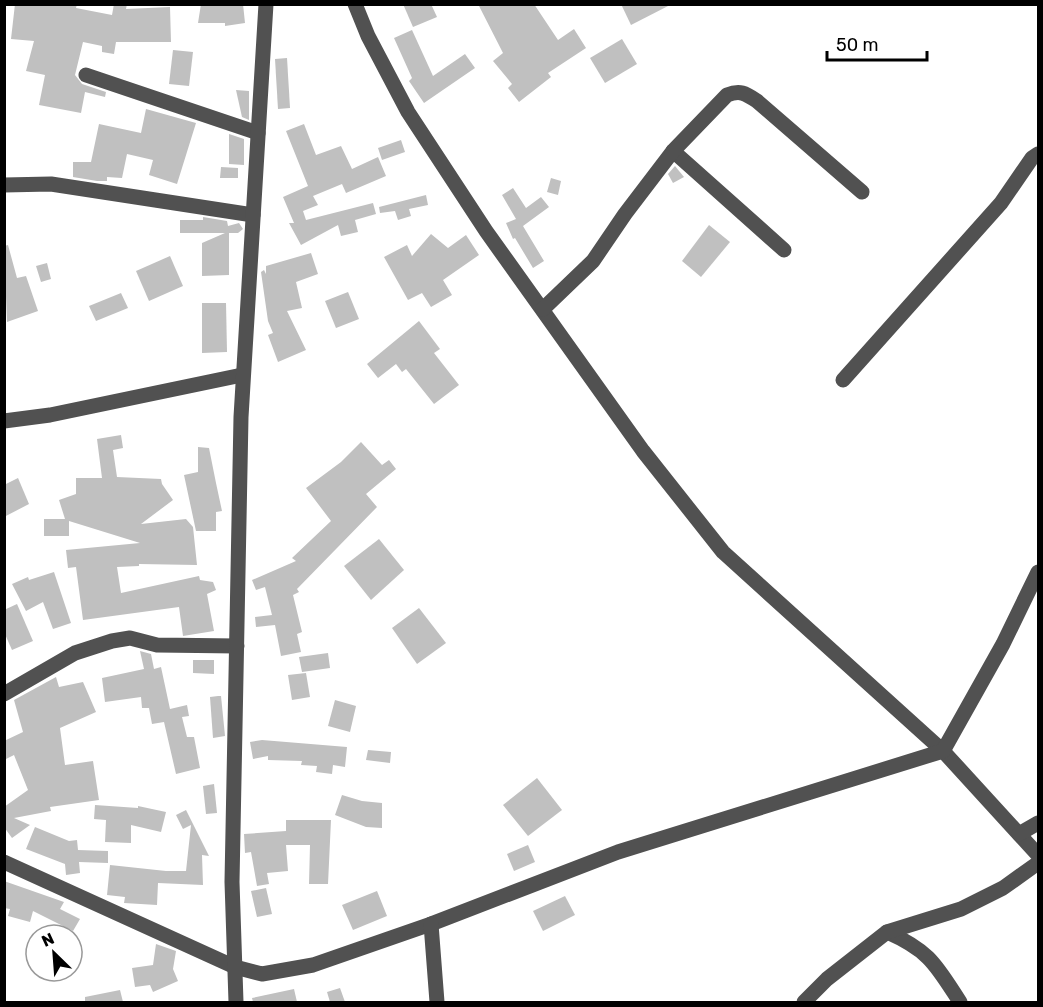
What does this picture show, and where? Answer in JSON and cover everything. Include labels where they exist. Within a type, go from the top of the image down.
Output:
[{"type":"street","points":[[236,1002],[232,882],[242,375],[266,4]]},
{"type":"street","points":[[355,4],[368,36],[408,112],[486,231],[643,451],[723,552],[943,751],[1038,855]]},
{"type":"street","points":[[86,75],[258,133]]},
{"type":"street","points":[[543,309],[593,261],[625,213],[673,151],[727,95],[743,92],[862,192]]},
{"type":"street","points":[[673,151],[784,250]]},
{"type":"street","points":[[843,380],[1001,203],[1032,158],[1038,154]]},
{"type":"street","points":[[4,185],[51,184],[253,214]]},
{"type":"street","points":[[4,421],[50,415],[242,375]]},
{"type":"street","points":[[4,862],[235,967],[262,974],[313,965],[431,924],[618,852],[943,751],[1003,644],[1038,572]]},
{"type":"street","points":[[4,694],[75,653],[112,641],[129,638],[157,645],[237,646]]},
{"type":"street","points":[[1019,834],[1038,823]]},
{"type":"street","points":[[804,1002],[827,979],[887,932],[961,909],[1003,888],[1038,863]]},
{"type":"street","points":[[431,924],[437,1002]]},
{"type":"street","points":[[887,932],[914,944],[931,957],[960,1002]]},
{"type":"building","points":[[15,4],[77,4],[76,8],[112,15],[114,4],[127,4],[126,9],[170,7],[171,42],[116,42],[114,54],[102,52],[102,46],[83,42],[75,75],[82,84],[106,92],[105,97],[85,92],[81,113],[39,105],[45,75],[26,71],[34,41],[11,39]]},
{"type":"building","points":[[201,4],[243,4],[245,23],[225,26],[225,23],[198,23]]},
{"type":"building","points":[[403,4],[431,4],[437,17],[413,27]]},
{"type":"building","points":[[478,4],[534,4],[558,40],[574,29],[586,48],[548,73],[551,77],[519,102],[508,88],[512,84],[493,61],[503,53]]},
{"type":"building","points":[[621,4],[672,4],[631,25]]},
{"type":"building","points":[[412,30],[433,76],[465,54],[475,68],[424,103],[409,81],[412,78],[394,38]]},
{"type":"building","points":[[622,39],[637,64],[605,83],[590,58]]},
{"type":"building","points":[[173,50],[193,52],[189,86],[169,84]]},
{"type":"building","points":[[287,58],[290,108],[278,109],[275,59]]},
{"type":"building","points":[[236,90],[249,91],[249,120],[242,117]]},
{"type":"building","points":[[146,109],[196,123],[177,184],[149,175],[153,160],[127,154],[122,178],[107,177],[107,181],[97,181],[73,177],[73,162],[91,162],[99,124],[141,133]]},
{"type":"building","points":[[304,124],[316,155],[341,146],[352,169],[378,157],[386,176],[346,193],[342,184],[313,196],[318,205],[303,211],[306,220],[373,203],[376,214],[355,220],[358,232],[341,236],[338,225],[301,245],[289,223],[294,223],[283,197],[308,186],[286,131]]},
{"type":"building","points":[[229,134],[244,139],[244,165],[229,164]]},
{"type":"building","points":[[401,140],[405,152],[382,160],[378,148]]},
{"type":"building","points":[[675,166],[684,177],[673,183],[668,174]]},
{"type":"building","points":[[221,167],[238,168],[238,178],[220,178]]},
{"type":"building","points":[[551,178],[561,181],[558,195],[547,192]]},
{"type":"building","points":[[513,188],[526,208],[541,197],[549,207],[523,226],[544,261],[533,268],[515,238],[513,239],[506,223],[516,219],[502,195]]},
{"type":"building","points":[[426,195],[428,205],[409,209],[411,216],[398,220],[395,211],[380,213],[379,207]]},
{"type":"building","points":[[203,217],[227,221],[228,226],[239,223],[243,229],[238,233],[229,233],[229,275],[202,276],[202,243],[225,233],[180,233],[180,220],[203,220]]},
{"type":"building","points":[[709,225],[730,242],[701,277],[682,261]]},
{"type":"building","points":[[431,234],[448,248],[466,235],[479,255],[443,280],[452,295],[431,307],[422,293],[408,300],[384,257],[407,245],[412,256]]},
{"type":"building","points":[[8,245],[17,278],[26,276],[38,311],[7,322],[4,246]]},
{"type":"building","points":[[311,253],[318,274],[296,282],[302,308],[287,311],[306,350],[278,362],[268,335],[273,333],[268,321],[261,272],[264,270],[266,274],[266,266]]},
{"type":"building","points":[[170,256],[183,286],[149,301],[136,271]]},
{"type":"building","points":[[47,263],[51,279],[41,282],[36,266]]},
{"type":"building","points":[[348,292],[359,319],[336,328],[325,301]]},
{"type":"building","points":[[121,293],[128,308],[96,321],[89,306]]},
{"type":"building","points":[[202,303],[226,303],[227,352],[202,353]]},
{"type":"building","points":[[419,321],[440,349],[434,353],[459,385],[434,404],[406,369],[402,372],[396,364],[378,378],[367,364]]},
{"type":"building","points":[[121,435],[123,448],[113,450],[117,477],[161,479],[173,500],[141,524],[186,519],[193,527],[197,565],[139,564],[139,566],[117,567],[121,593],[199,576],[200,580],[213,582],[216,590],[207,594],[214,631],[183,636],[179,607],[83,620],[76,567],[68,568],[66,550],[140,543],[69,521],[69,536],[44,536],[44,519],[65,519],[59,500],[76,494],[76,478],[102,478],[97,439]]},
{"type":"building","points":[[361,442],[382,465],[389,460],[396,469],[366,494],[377,507],[297,589],[299,592],[293,595],[302,632],[297,634],[301,652],[281,656],[275,625],[256,627],[255,617],[272,615],[265,587],[256,590],[252,580],[296,561],[292,558],[331,521],[306,488],[341,462]]},
{"type":"building","points":[[198,447],[209,448],[222,511],[216,512],[216,531],[196,531],[184,475],[198,472]]},
{"type":"building","points":[[18,478],[29,504],[4,517],[4,485]]},
{"type":"building","points":[[379,539],[404,570],[371,600],[344,566]]},
{"type":"building","points":[[54,572],[71,623],[53,629],[43,602],[26,611],[12,584],[28,577],[29,580]]},
{"type":"building","points":[[17,604],[33,641],[12,650],[4,632],[4,610]]},
{"type":"building","points":[[419,608],[446,643],[417,664],[392,628]]},
{"type":"building","points":[[140,651],[151,654],[154,669],[161,667],[170,709],[187,705],[189,716],[182,717],[187,737],[194,737],[200,768],[176,774],[164,722],[152,724],[149,708],[142,708],[141,697],[105,702],[102,678],[144,669]]},
{"type":"building","points":[[328,653],[330,668],[302,672],[299,657]]},
{"type":"building","points":[[193,660],[214,660],[214,674],[193,673]]},
{"type":"building","points":[[306,673],[310,697],[292,700],[288,675]]},
{"type":"building","points":[[56,677],[59,687],[83,682],[96,712],[60,728],[65,765],[93,761],[99,800],[50,807],[51,811],[14,818],[30,825],[12,838],[4,827],[4,807],[28,790],[14,755],[4,760],[4,741],[23,732],[14,700]]},
{"type":"building","points":[[221,696],[225,736],[213,738],[210,697]]},
{"type":"building","points":[[335,700],[356,706],[350,732],[328,726]]},
{"type":"building","points":[[262,740],[347,747],[345,767],[333,765],[332,774],[316,772],[317,766],[301,765],[302,761],[268,760],[268,756],[253,759],[250,742]]},
{"type":"building","points":[[368,750],[391,752],[390,763],[366,760]]},
{"type":"building","points":[[537,778],[562,810],[528,836],[503,805]]},
{"type":"building","points":[[214,784],[217,813],[206,814],[203,786]]},
{"type":"building","points":[[342,795],[362,801],[382,803],[382,828],[366,827],[335,815]]},
{"type":"building","points":[[95,805],[138,808],[138,806],[166,812],[161,832],[131,825],[131,843],[105,842],[106,820],[94,819]]},
{"type":"building","points":[[186,810],[209,856],[202,855],[203,885],[158,883],[157,905],[124,903],[125,897],[107,895],[110,865],[186,871],[191,825],[183,829],[176,815]]},
{"type":"building","points":[[286,820],[331,820],[328,884],[309,884],[310,845],[286,845],[288,871],[267,873],[269,884],[257,886],[251,852],[245,853],[244,834],[286,831]]},
{"type":"building","points":[[35,827],[69,841],[77,840],[78,850],[108,851],[108,863],[79,862],[80,873],[66,875],[65,864],[26,849]]},
{"type":"building","points":[[528,845],[535,862],[514,871],[507,854]]},
{"type":"building","points":[[4,881],[64,902],[60,909],[80,919],[78,923],[57,923],[33,911],[30,922],[8,916],[10,909],[4,908]]},
{"type":"building","points":[[266,888],[272,914],[257,917],[251,891]]},
{"type":"building","points":[[377,891],[387,916],[353,930],[342,905]]},
{"type":"building","points":[[565,896],[575,915],[543,931],[533,911]]},
{"type":"building","points":[[156,944],[176,951],[173,969],[178,981],[153,992],[150,985],[135,987],[132,968],[153,965]]},
{"type":"building","points":[[340,988],[345,1002],[330,1002],[327,992]]},
{"type":"building","points":[[294,989],[297,1002],[253,1002],[252,998]]},
{"type":"building","points":[[120,990],[123,1002],[85,1002],[85,997]]}]
